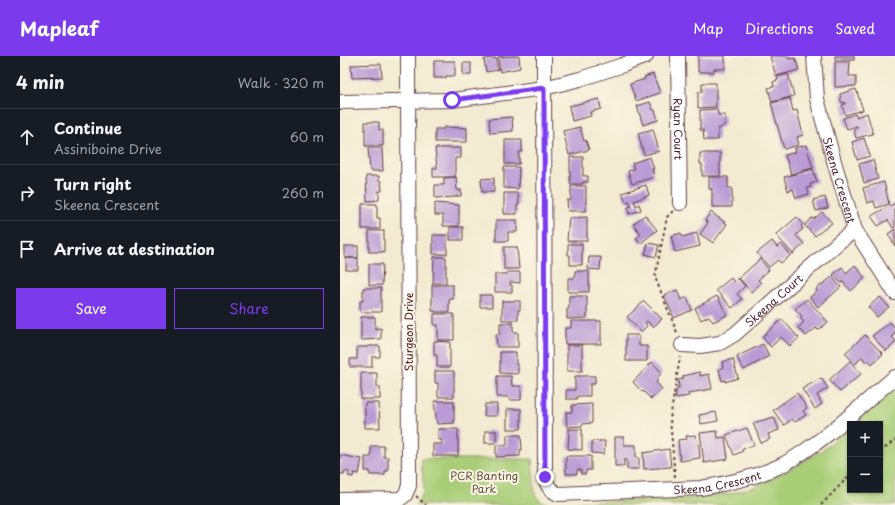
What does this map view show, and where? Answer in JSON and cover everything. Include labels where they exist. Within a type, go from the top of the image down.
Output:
[{"type":"street","points":[[408,56],[408,101]]},
{"type":"street","points":[[544,56],[544,88]]},
{"type":"street","points":[[340,102],[452,100],[544,88],[580,79],[646,56]]},
{"type":"street","name":"Ryan Court","points":[[678,56],[680,203]]},
{"type":"street","name":"Skeena Crescent","points":[[814,56],[817,99],[855,230],[895,293]]},
{"type":"street","name":"Skeena Crescent","points":[[544,88],[545,477],[548,487],[553,492],[558,494],[701,488],[725,484],[762,473],[784,464],[821,439],[895,377]]},
{"type":"street","name":"Sturgeon Drive","points":[[340,500],[400,499],[405,495],[409,486],[408,101]]},
{"type":"street","name":"Skeena Court","points":[[682,345],[700,346],[720,343],[735,334],[840,241],[855,230]]},
{"type":"path","points":[[667,217],[655,276],[676,327]]},
{"type":"path","points":[[676,480],[670,419],[679,363]]},
{"type":"path","points":[[883,450],[895,440]]},
{"type":"path","points":[[821,505],[847,478]]},
{"type":"path","points":[[420,498],[426,505]]},
{"type":"green space","points":[[895,387],[895,505],[565,505],[582,502],[683,499],[732,493],[754,487],[789,470],[824,449],[847,429],[847,493],[883,493],[883,421],[855,421]]},
{"type":"green space","name":"PCR Banting Park","points":[[421,459],[532,459],[535,493],[540,501],[552,505],[416,505],[424,491]]},
{"type":"building","points":[[519,56],[520,68],[500,72],[498,57]]},
{"type":"building","points":[[698,56],[725,56],[725,69],[714,69],[714,72],[698,72]]},
{"type":"building","points":[[770,56],[788,56],[789,59],[795,58],[799,70],[776,76]]},
{"type":"building","points":[[835,56],[854,56],[854,60],[835,60]]},
{"type":"building","points":[[496,58],[498,70],[486,72],[484,59]]},
{"type":"building","points":[[434,61],[455,61],[455,76],[434,78]]},
{"type":"building","points":[[835,62],[850,62],[849,76],[856,76],[856,86],[835,87]]},
{"type":"building","points":[[463,63],[471,63],[471,75],[463,75]]},
{"type":"building","points":[[381,64],[382,77],[352,78],[351,65]]},
{"type":"building","points":[[653,74],[660,93],[636,101],[630,84],[645,79],[644,77]]},
{"type":"building","points":[[788,74],[794,96],[772,102],[768,88],[774,86],[773,82],[778,80],[777,77]]},
{"type":"building","points":[[702,83],[716,83],[716,107],[698,108],[698,92],[702,92]]},
{"type":"building","points":[[856,89],[863,110],[845,115],[842,105],[845,104],[845,102],[842,103],[840,94]]},
{"type":"building","points":[[790,98],[793,111],[797,110],[803,135],[797,137],[799,145],[784,149],[771,103]]},
{"type":"building","points":[[599,99],[601,109],[590,112],[591,116],[572,121],[569,106]]},
{"type":"building","points":[[650,102],[653,110],[655,110],[658,120],[643,125],[637,106]]},
{"type":"building","points":[[717,109],[718,115],[725,115],[725,124],[721,128],[718,128],[718,140],[704,140],[703,130],[700,130],[700,110]]},
{"type":"building","points":[[867,113],[873,134],[856,138],[854,130],[857,126],[847,129],[843,118],[856,114],[856,117]]},
{"type":"building","points":[[512,117],[513,131],[490,133],[489,119]]},
{"type":"building","points":[[365,122],[379,122],[379,130],[383,130],[383,146],[365,146]]},
{"type":"building","points":[[444,127],[467,128],[467,142],[435,142],[435,129],[444,129]]},
{"type":"building","points":[[580,127],[584,141],[586,140],[589,150],[569,155],[563,131]]},
{"type":"building","points":[[653,129],[659,151],[644,155],[638,133]]},
{"type":"building","points":[[864,138],[870,156],[857,160],[852,142]]},
{"type":"building","points":[[505,140],[522,140],[522,152],[519,152],[519,164],[505,164]]},
{"type":"building","points":[[806,145],[813,168],[791,174],[785,155],[796,152],[795,148]]},
{"type":"building","points":[[368,148],[382,148],[383,171],[370,171]]},
{"type":"building","points":[[435,148],[461,148],[461,158],[455,158],[455,177],[433,177],[433,168],[437,168]]},
{"type":"building","points":[[700,153],[720,153],[720,176],[702,176]]},
{"type":"building","points":[[570,157],[583,157],[583,176],[588,176],[588,182],[583,182],[583,184],[570,184]]},
{"type":"building","points":[[650,157],[654,169],[652,169],[654,177],[632,184],[628,171],[634,169],[632,163]]},
{"type":"building","points":[[873,160],[878,179],[864,183],[859,164]]},
{"type":"building","points":[[504,167],[519,167],[518,189],[504,188]]},
{"type":"building","points":[[813,169],[817,182],[810,184],[811,187],[807,188],[809,194],[796,198],[793,189],[788,191],[784,177]]},
{"type":"building","points":[[366,176],[379,176],[382,191],[379,191],[379,200],[367,201]]},
{"type":"building","points":[[456,177],[457,190],[461,190],[461,196],[435,198],[435,185],[444,185],[444,178]]},
{"type":"building","points":[[709,177],[728,177],[728,188],[732,188],[732,207],[712,207],[712,189],[709,189]]},
{"type":"building","points":[[494,178],[494,192],[482,192],[481,179]]},
{"type":"building","points":[[884,182],[889,204],[876,208],[874,201],[867,203],[863,188]]},
{"type":"building","points":[[646,185],[649,195],[634,201],[636,206],[639,204],[641,210],[629,214],[627,208],[631,206],[629,201],[626,202],[622,193]]},
{"type":"building","points":[[571,186],[586,186],[586,211],[568,211],[567,200],[571,200]]},
{"type":"building","points":[[504,193],[518,193],[519,205],[517,205],[517,214],[504,214]]},
{"type":"building","points":[[825,197],[828,208],[816,211],[813,200]]},
{"type":"building","points":[[435,203],[459,205],[459,226],[443,226],[443,215],[435,215]]},
{"type":"building","points":[[895,203],[895,227],[893,228],[888,220],[878,226],[871,216]]},
{"type":"building","points":[[362,204],[377,204],[377,218],[380,218],[380,229],[362,229]]},
{"type":"building","points":[[711,212],[727,224],[713,243],[700,234],[708,223],[705,220]]},
{"type":"building","points":[[822,212],[832,223],[815,236],[804,225]]},
{"type":"building","points":[[645,215],[657,230],[641,243],[636,238],[641,234],[633,224]]},
{"type":"building","points":[[587,217],[587,241],[567,241],[569,218]]},
{"type":"building","points":[[797,217],[803,224],[801,226],[803,229],[796,235],[804,244],[793,254],[776,235]]},
{"type":"building","points":[[496,220],[517,220],[517,232],[508,232],[508,241],[496,241]]},
{"type":"building","points":[[450,227],[463,227],[463,240],[450,240]]},
{"type":"building","points":[[895,229],[895,246],[888,234]]},
{"type":"building","points":[[369,231],[384,231],[384,252],[369,252]]},
{"type":"building","points":[[681,233],[682,237],[697,233],[700,246],[675,252],[671,236]]},
{"type":"building","points":[[433,235],[447,235],[447,254],[433,254]]},
{"type":"building","points":[[772,241],[777,247],[781,244],[791,255],[781,263],[778,260],[769,267],[757,253]]},
{"type":"building","points":[[648,243],[659,245],[656,257],[645,254]]},
{"type":"building","points":[[568,244],[582,244],[582,265],[570,265]]},
{"type":"building","points":[[345,246],[358,246],[358,258],[345,258]]},
{"type":"building","points":[[504,247],[517,247],[519,269],[504,269]]},
{"type":"building","points":[[434,257],[446,257],[446,283],[433,283]]},
{"type":"building","points":[[589,257],[601,257],[600,270],[588,269]]},
{"type":"building","points":[[346,258],[358,258],[358,270],[346,270]]},
{"type":"building","points":[[760,259],[769,270],[758,280],[761,283],[751,292],[739,278]]},
{"type":"building","points":[[369,264],[383,264],[382,285],[369,285]]},
{"type":"building","points":[[855,265],[865,278],[851,291],[843,282],[841,283],[833,275],[842,267],[846,273]]},
{"type":"building","points":[[575,271],[589,271],[589,292],[568,292],[568,278],[575,278]]},
{"type":"building","points":[[507,272],[520,272],[520,283],[510,282],[510,285],[512,285],[512,292],[495,292],[495,274],[507,274]]},
{"type":"building","points":[[832,277],[841,287],[818,307],[810,297],[817,291],[816,289]]},
{"type":"building","points":[[731,278],[734,282],[738,278],[745,286],[737,294],[742,299],[732,308],[716,290]]},
{"type":"building","points":[[432,285],[453,285],[453,299],[449,299],[449,312],[432,311]]},
{"type":"building","points":[[363,288],[381,288],[381,312],[360,312],[360,301],[363,301]]},
{"type":"building","points":[[677,290],[681,300],[687,297],[692,310],[674,318],[664,295]]},
{"type":"building","points":[[480,295],[492,295],[492,307],[480,307]]},
{"type":"building","points":[[569,296],[587,296],[587,318],[567,319]]},
{"type":"building","points":[[717,296],[727,315],[713,322],[709,316],[701,320],[695,308]]},
{"type":"building","points":[[880,297],[889,307],[877,317],[868,307]]},
{"type":"building","points":[[807,299],[828,322],[818,330],[816,328],[806,336],[798,328],[804,322],[800,318],[802,316],[795,309]]},
{"type":"building","points":[[502,301],[520,301],[518,320],[502,320]]},
{"type":"building","points":[[644,301],[662,319],[653,327],[647,321],[645,323],[647,326],[641,332],[627,317]]},
{"type":"building","points":[[434,314],[454,314],[454,340],[438,340],[438,325],[434,325]]},
{"type":"building","points":[[361,317],[375,317],[375,329],[381,328],[381,339],[361,340]]},
{"type":"building","points":[[782,319],[799,338],[790,346],[781,337],[771,347],[762,337]]},
{"type":"building","points":[[571,321],[601,321],[601,344],[565,344],[565,328],[571,328]]},
{"type":"building","points":[[890,322],[895,328],[895,333],[892,337],[895,340],[895,343],[886,351],[872,336]]},
{"type":"building","points":[[500,323],[513,323],[513,332],[518,332],[518,347],[497,347],[496,334],[500,334]]},
{"type":"building","points":[[626,335],[639,335],[639,346],[647,346],[647,361],[626,361]]},
{"type":"building","points":[[865,335],[883,354],[872,364],[868,360],[866,362],[862,357],[855,364],[845,353]]},
{"type":"building","points":[[434,341],[450,342],[450,367],[437,367],[437,355],[434,355]]},
{"type":"building","points":[[763,344],[769,356],[744,370],[737,358],[738,356]]},
{"type":"building","points":[[567,345],[582,345],[582,371],[567,371]]},
{"type":"building","points":[[380,346],[380,357],[372,357],[372,367],[350,367],[350,359],[357,359],[357,347]]},
{"type":"building","points":[[500,352],[516,352],[518,374],[500,373]]},
{"type":"building","points":[[733,359],[738,378],[725,382],[725,380],[722,381],[719,369],[723,368],[722,362]]},
{"type":"building","points":[[850,361],[861,374],[840,392],[829,380]]},
{"type":"building","points":[[652,362],[662,373],[656,379],[658,380],[656,382],[662,389],[651,399],[633,382]]},
{"type":"building","points":[[435,371],[454,371],[454,397],[438,397],[438,383],[435,383]]},
{"type":"building","points":[[700,372],[700,376],[709,374],[712,389],[688,393],[689,396],[675,398],[677,388],[679,388],[678,380],[683,379],[683,376]]},
{"type":"building","points":[[361,373],[377,373],[377,387],[380,387],[380,399],[361,399]]},
{"type":"building","points":[[497,376],[511,376],[512,386],[521,386],[521,400],[509,400],[509,397],[497,397]]},
{"type":"building","points":[[575,376],[595,376],[595,384],[590,384],[590,396],[577,396],[577,399],[566,399],[566,390],[575,390]]},
{"type":"building","points":[[821,378],[828,388],[817,395],[822,404],[815,409],[802,389]]},
{"type":"building","points":[[797,393],[807,408],[803,411],[806,415],[795,422],[792,419],[784,425],[773,410]]},
{"type":"building","points":[[434,401],[454,401],[454,423],[437,424]]},
{"type":"building","points":[[365,403],[379,403],[380,428],[365,428]]},
{"type":"building","points":[[485,404],[497,404],[497,416],[484,416]]},
{"type":"building","points":[[592,404],[592,423],[582,424],[582,426],[567,427],[566,412],[572,412],[572,405]]},
{"type":"building","points":[[507,409],[521,409],[521,429],[507,429]]},
{"type":"building","points":[[716,412],[718,421],[701,424],[699,415]]},
{"type":"building","points":[[774,417],[779,430],[768,434],[770,439],[761,443],[753,423]]},
{"type":"building","points":[[747,428],[754,445],[742,449],[743,451],[734,455],[726,435]]},
{"type":"building","points":[[438,429],[458,429],[458,456],[433,456],[433,444],[442,444],[442,440],[438,440]]},
{"type":"building","points":[[569,429],[582,429],[582,450],[568,449]]},
{"type":"building","points":[[485,431],[496,431],[496,443],[485,443]]},
{"type":"building","points":[[717,431],[718,438],[725,437],[728,459],[704,463],[700,433]]},
{"type":"building","points":[[507,435],[521,435],[522,450],[520,450],[520,456],[496,457],[496,445],[507,445]]},
{"type":"building","points":[[695,435],[699,446],[700,458],[680,461],[678,440],[687,439],[686,436]]},
{"type":"building","points":[[615,437],[624,437],[624,445],[636,445],[636,457],[639,458],[639,469],[627,469],[627,460],[624,460],[624,466],[615,466]]},
{"type":"building","points":[[592,441],[605,441],[604,454],[592,453]]},
{"type":"building","points":[[371,446],[384,446],[384,457],[388,457],[388,471],[385,471],[385,475],[370,475],[370,471],[365,471],[365,457],[371,457]]},
{"type":"building","points":[[669,449],[671,467],[644,469],[643,453]]},
{"type":"building","points":[[340,455],[362,459],[359,474],[354,473],[353,477],[348,476],[349,472],[345,471],[344,474],[340,474]]},
{"type":"building","points":[[566,456],[591,456],[591,470],[586,470],[586,474],[581,474],[581,470],[577,470],[577,474],[566,474]]},
{"type":"route","points":[[452,100],[544,88],[545,477]]}]
